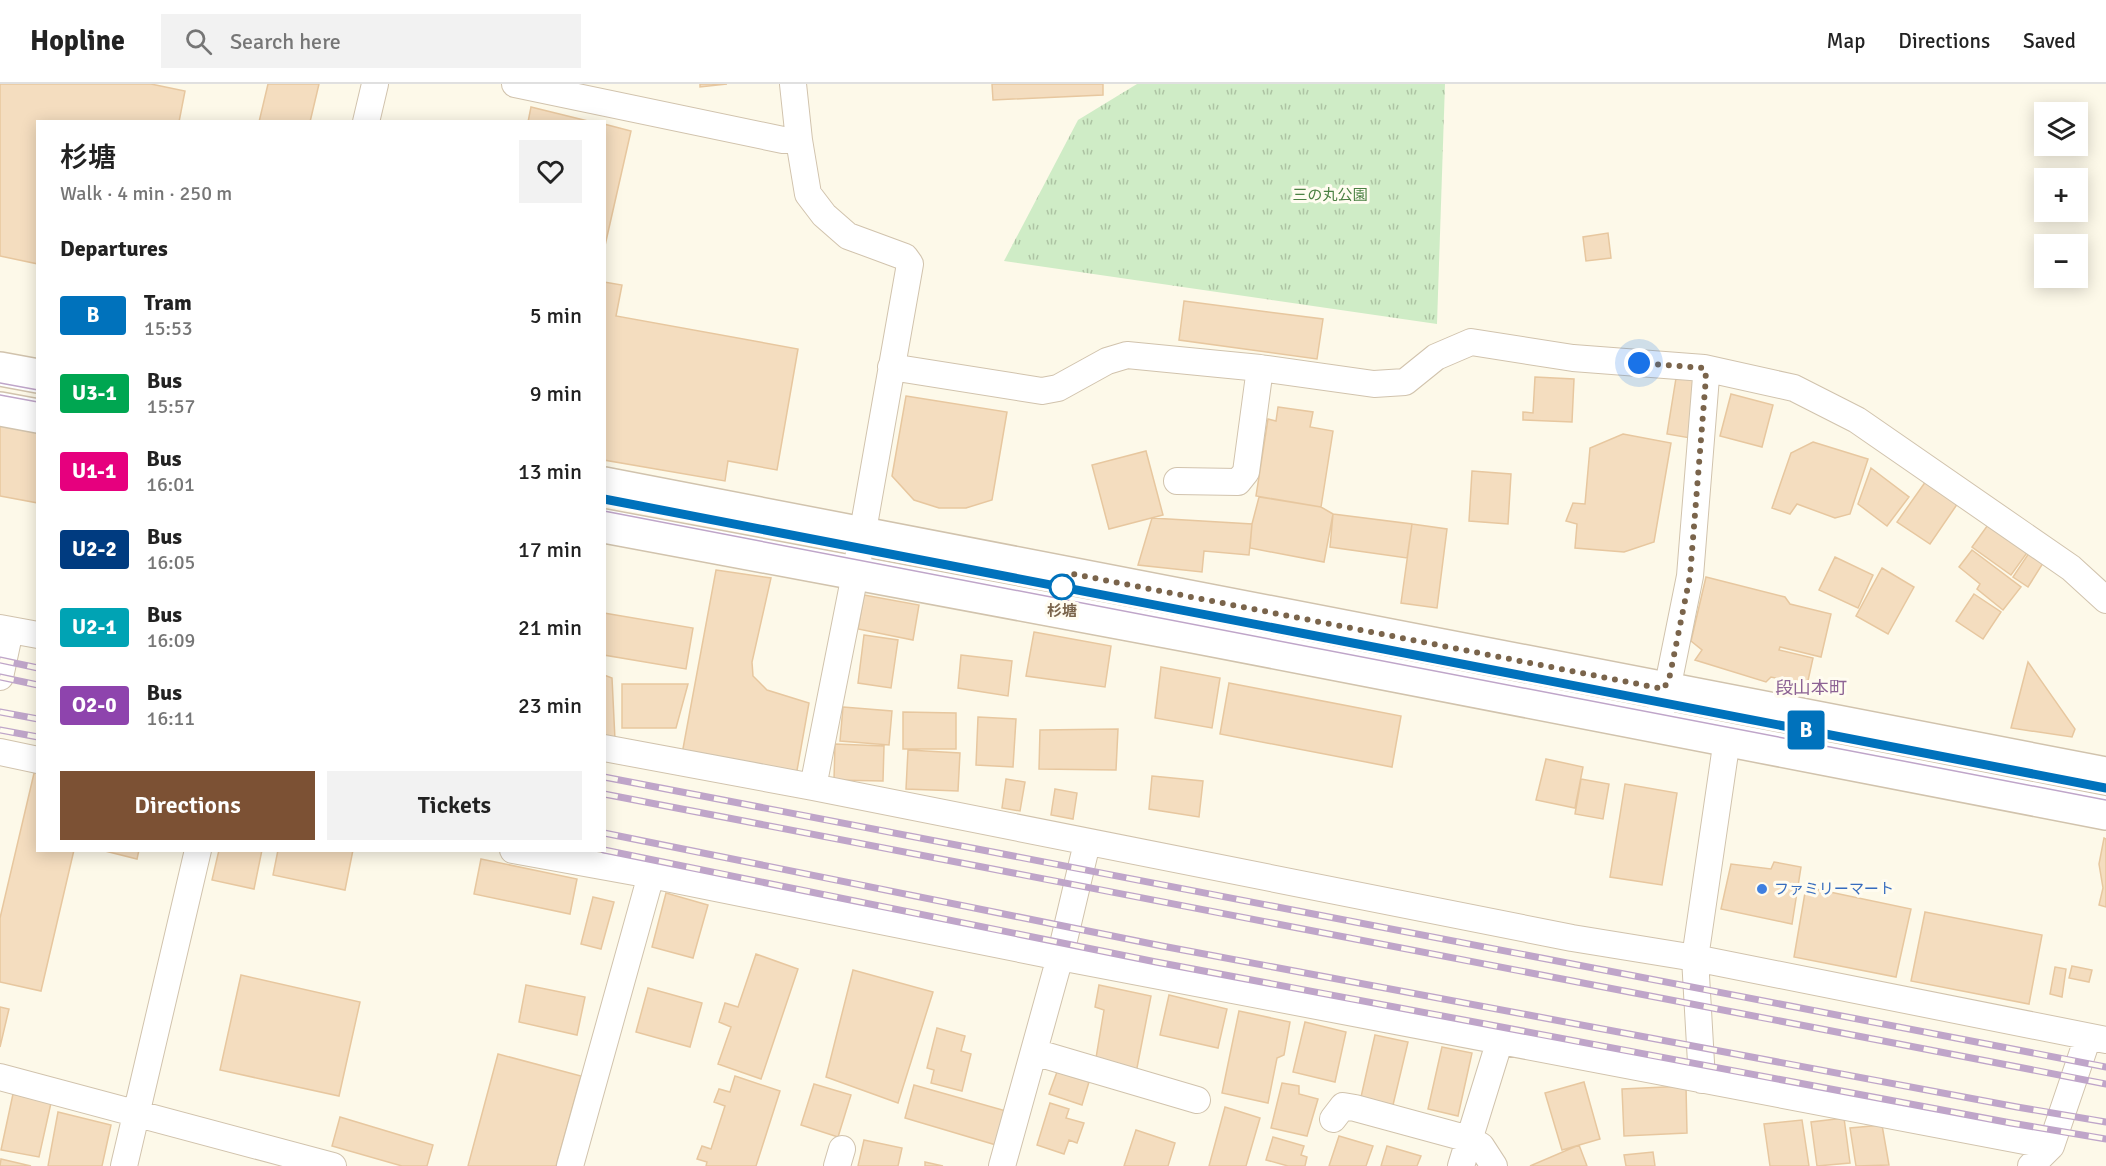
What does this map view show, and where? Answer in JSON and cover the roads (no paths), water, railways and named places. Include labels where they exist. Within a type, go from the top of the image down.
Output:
[{"type":"street","points":[[366,120],[375,84]]},
{"type":"street","points":[[515,84],[783,140],[799,140]]},
{"type":"street","points":[[793,84],[808,194],[824,215],[848,236],[905,257],[910,264],[855,572],[813,787]]},
{"type":"street","points":[[891,367],[1042,391],[1058,388],[1107,361],[1127,355],[1260,368],[1374,384],[1405,382],[1436,357],[1471,342],[1574,358],[1704,368],[1794,388],[1857,420],[2071,568],[2106,600]]},
{"type":"street","points":[[1177,481],[1239,482],[1246,472],[1260,368]]},
{"type":"street","points":[[1659,726],[1664,689],[1670,675],[1690,576],[1706,377],[1704,368]]},
{"type":"street","points":[[0,369],[36,376]]},
{"type":"street","points":[[0,409],[36,416]]},
{"type":"street","points":[[606,484],[2106,774]]},
{"type":"street","points":[[606,526],[823,568],[855,572],[2106,813]]},
{"type":"street","points":[[0,676],[5,629],[36,635]]},
{"type":"street","points":[[1702,1080],[1695,958],[1727,739]]},
{"type":"street","points":[[606,748],[813,787],[1572,938],[1695,958],[2097,1038],[2051,1146],[2031,1166]]},
{"type":"street","points":[[0,752],[36,760]]},
{"type":"street","points":[[1002,1166],[1060,957],[1087,843]]},
{"type":"street","points":[[124,1166],[198,852]]},
{"type":"street","points":[[524,852],[2051,1146]]},
{"type":"street","points":[[570,1166],[651,875]]},
{"type":"street","points":[[1461,1166],[1500,1040]]},
{"type":"street","points":[[1034,1052],[1197,1100]]},
{"type":"street","points":[[0,1077],[333,1166]]},
{"type":"street","points":[[1333,1119],[1343,1106],[1469,1138],[1481,1146],[1494,1166]]},
{"type":"tram line","points":[[0,383],[36,390]]},
{"type":"tram line","points":[[0,395],[36,402]]},
{"type":"tram line","points":[[606,499],[2106,788]]},
{"type":"tram line","name":"B","points":[[606,499],[2106,788]]},
{"type":"tram line","points":[[606,511],[2106,800]]},
{"type":"railway","points":[[0,660],[36,668]]},
{"type":"railway","points":[[0,677],[36,685]]},
{"type":"railway","points":[[0,712],[36,719]]},
{"type":"railway","points":[[0,730],[36,737]]},
{"type":"railway","points":[[606,777],[2106,1067]]},
{"type":"railway","points":[[606,794],[2106,1084]]},
{"type":"railway","points":[[606,833],[1162,946],[2106,1122]]},
{"type":"railway","points":[[606,850],[1156,962],[2106,1139]]},
{"type":"place","name":"杉塘","points":[[1062,587]]},
{"type":"place","name":"ファミリーマート","points":[[1762,889]]},
{"type":"district","name":"段山本町","points":[[1811,688]]},
{"type":"park label","name":"三の丸公園","points":[[1330,195]]}]
